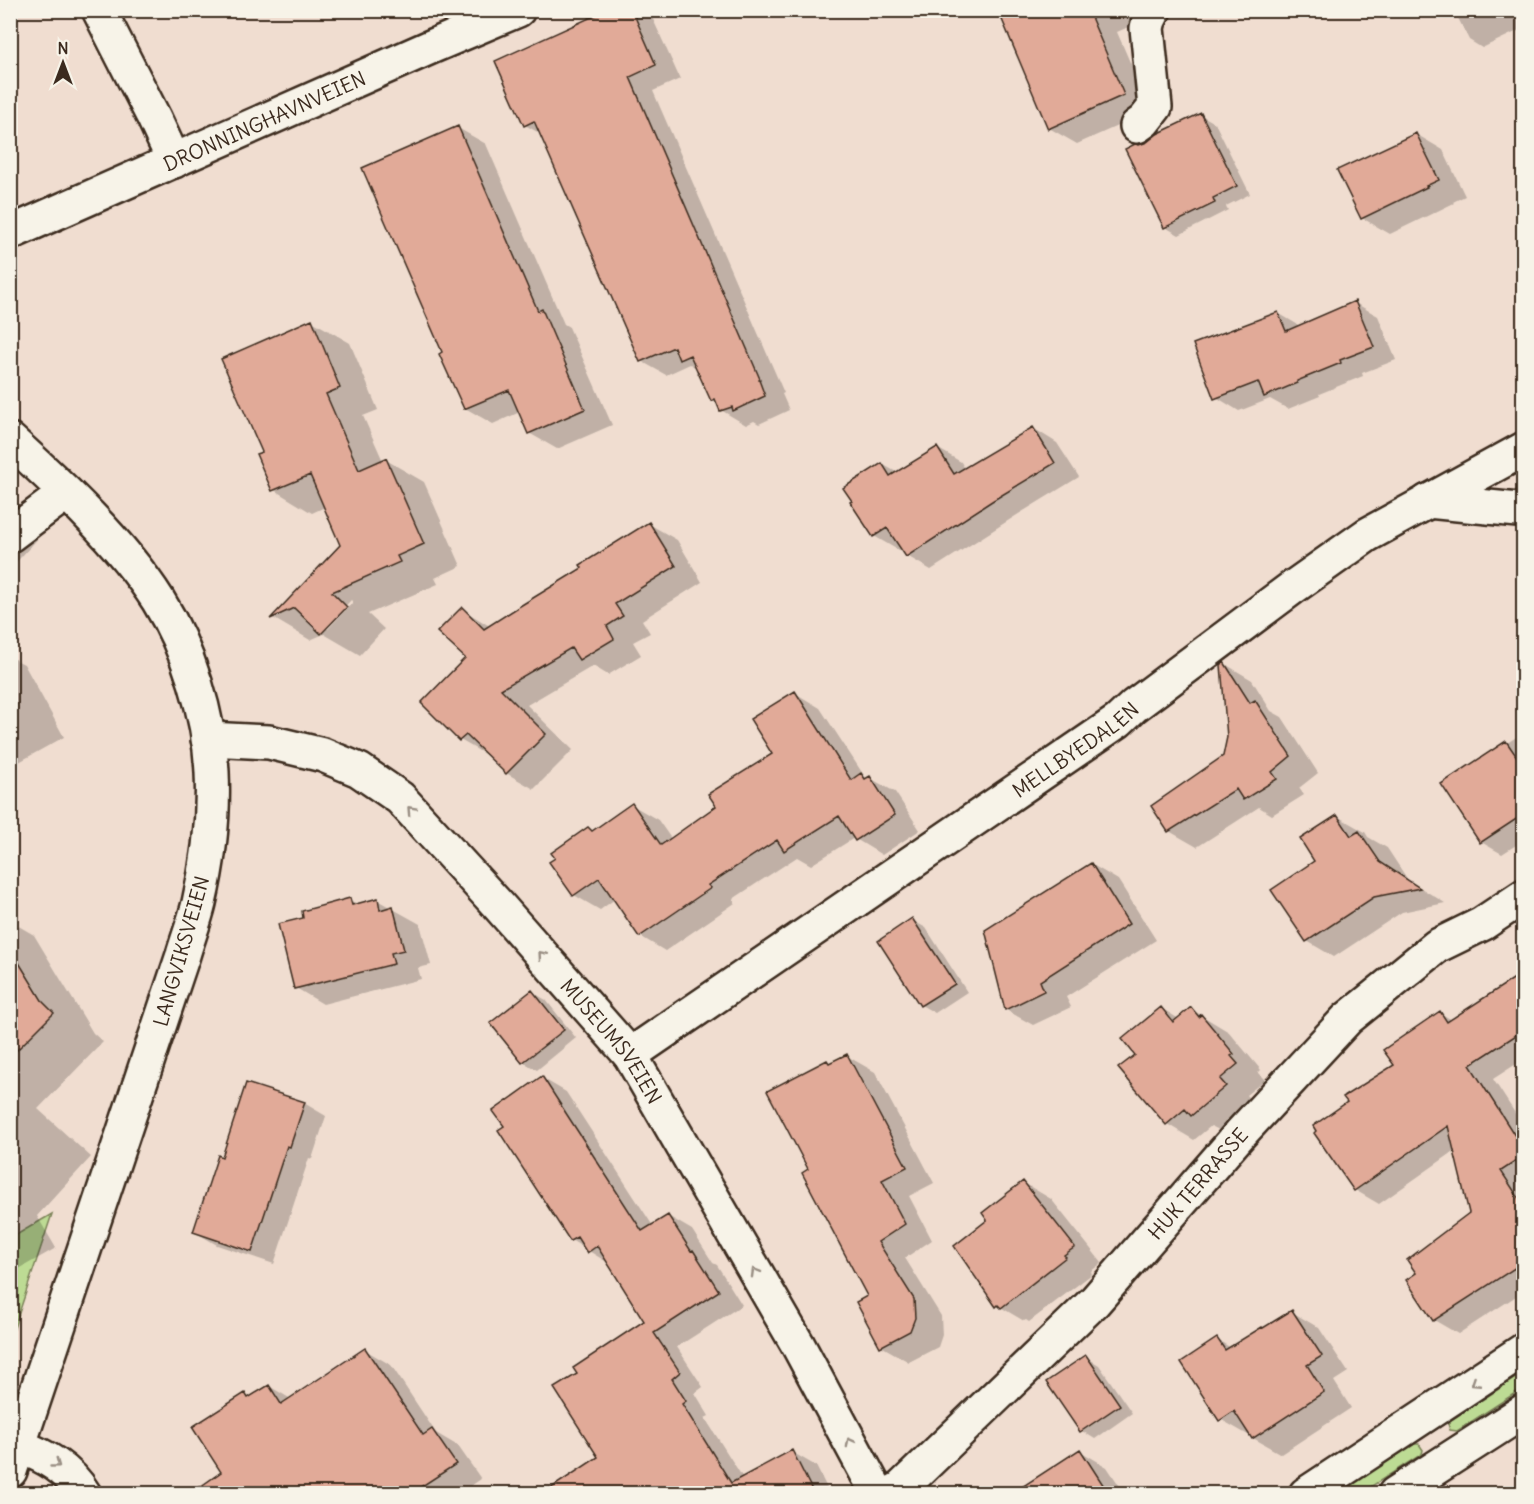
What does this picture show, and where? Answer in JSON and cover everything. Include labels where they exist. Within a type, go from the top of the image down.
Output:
[{"type":"street","points":[[99,10],[174,161]]},
{"type":"street","name":"DRONNINGHAVNVEIEN","points":[[10,233],[518,10]]},
{"type":"street","points":[[1137,126],[1155,107],[1148,28],[1154,10]]},
{"type":"street","name":"LANGVIKSVEIEN","points":[[10,440],[81,507],[125,555],[158,600],[180,640],[196,685],[208,739],[212,772],[212,817],[207,860],[198,904],[176,977],[15,1459]]},
{"type":"street","name":"MELLBYEDALEN","points":[[630,1055],[1118,721],[1134,706],[1367,535],[1524,449]]},
{"type":"street","points":[[10,535],[66,493]]},
{"type":"street","points":[[1428,501],[1518,510],[1524,508]]},
{"type":"street","name":"MUSEUMSVEIEN","points":[[208,739],[269,742],[323,755],[358,770],[400,798],[498,904],[630,1055],[798,1345],[878,1494]]},
{"type":"street","name":"HUK TERRASSE","points":[[890,1494],[901,1488],[1095,1301],[1240,1134],[1347,1019],[1437,946],[1482,924],[1524,896]]},
{"type":"street","points":[[1306,1494],[1524,1350]]},
{"type":"street","points":[[1395,1494],[1524,1411]]},
{"type":"street","points":[[1423,1417],[1451,1458]]},
{"type":"street","points":[[15,1459],[48,1459],[63,1469],[84,1494]]},
{"type":"green space","points":[[52,1214],[11,1337],[11,1238]]},
{"type":"green space","points":[[1523,1373],[1523,1388],[1457,1431],[1450,1430],[1448,1424],[1451,1420]]},
{"type":"green space","points":[[1414,1444],[1419,1444],[1423,1450],[1422,1454],[1361,1493],[1338,1493]]},
{"type":"building","points":[[607,10],[632,10],[656,65],[630,77],[760,379],[765,396],[733,411],[732,407],[720,411],[715,399],[711,401],[690,355],[679,360],[674,347],[640,362],[534,121],[524,126],[495,61]]},
{"type":"building","points":[[998,10],[1088,10],[1124,95],[1048,129]]},
{"type":"building","points":[[1201,113],[1237,186],[1213,198],[1215,203],[1164,228],[1125,149],[1147,142],[1157,134]]},
{"type":"building","points":[[458,126],[538,311],[542,309],[585,409],[528,434],[509,390],[464,409],[439,354],[442,352],[362,168]]},
{"type":"building","points":[[1416,133],[1439,180],[1361,219],[1337,170]]},
{"type":"building","points":[[1355,301],[1374,347],[1340,360],[1341,363],[1264,397],[1258,382],[1214,399],[1193,344],[1278,312],[1286,331]]},
{"type":"building","points":[[312,319],[340,388],[326,394],[359,470],[386,458],[424,544],[397,556],[400,562],[332,592],[347,607],[321,634],[294,608],[270,619],[340,545],[310,475],[272,491],[256,454],[262,452],[221,359]]},
{"type":"building","points":[[1033,427],[1055,463],[906,557],[887,528],[873,537],[843,488],[882,463],[890,476],[937,447],[954,474]]},
{"type":"building","points":[[649,522],[676,566],[615,604],[623,616],[607,626],[614,639],[579,660],[571,648],[501,689],[546,734],[506,774],[466,735],[459,741],[421,703],[465,658],[437,632],[462,607],[484,629],[582,568],[580,565]]},
{"type":"building","points":[[1224,662],[1250,703],[1255,700],[1291,756],[1272,772],[1277,779],[1243,800],[1236,789],[1168,832],[1151,806],[1223,756],[1227,737],[1221,665]]},
{"type":"building","points":[[795,691],[851,780],[861,773],[865,779],[870,776],[895,815],[855,841],[839,816],[784,851],[777,840],[708,885],[711,888],[639,937],[599,878],[573,896],[549,862],[555,858],[551,853],[588,827],[592,831],[632,803],[661,845],[716,806],[708,794],[772,754],[750,719]]},
{"type":"building","points":[[1506,741],[1524,767],[1524,814],[1480,843],[1441,784]]},
{"type":"building","points":[[1337,815],[1351,836],[1359,831],[1380,862],[1420,888],[1374,897],[1306,942],[1271,890],[1314,861],[1300,839]]},
{"type":"building","points":[[1091,863],[1129,924],[1040,981],[1044,991],[1005,1010],[985,930]]},
{"type":"building","points":[[350,898],[352,905],[378,898],[380,910],[393,906],[404,950],[391,953],[394,964],[294,989],[278,924],[303,918],[302,911]]},
{"type":"building","points":[[912,918],[955,984],[920,1006],[878,941]]},
{"type":"building","points":[[10,948],[43,1002],[54,1013],[10,1057]]},
{"type":"building","points":[[1524,972],[1524,1030],[1470,1065],[1524,1150],[1524,1156],[1501,1171],[1524,1206],[1524,1262],[1433,1321],[1406,1280],[1416,1273],[1407,1260],[1469,1213],[1448,1126],[1354,1191],[1314,1133],[1316,1131],[1313,1126],[1347,1102],[1343,1097],[1394,1065],[1383,1050],[1440,1011],[1447,1022]]},
{"type":"building","points":[[532,990],[564,1030],[522,1063],[490,1023]]},
{"type":"building","points":[[1161,1007],[1173,1022],[1191,1007],[1199,1017],[1201,1014],[1234,1054],[1231,1056],[1238,1064],[1220,1079],[1226,1086],[1191,1116],[1185,1109],[1166,1125],[1118,1068],[1135,1055],[1122,1039]]},
{"type":"building","points":[[847,1054],[907,1167],[882,1180],[905,1224],[878,1242],[914,1299],[915,1318],[910,1331],[880,1347],[856,1302],[867,1296],[802,1173],[808,1169],[767,1091],[827,1060],[829,1063]]},
{"type":"building","points":[[542,1076],[642,1231],[668,1215],[719,1291],[654,1333],[680,1372],[672,1379],[686,1401],[682,1404],[731,1483],[792,1450],[814,1494],[542,1494],[598,1457],[554,1388],[577,1374],[573,1368],[644,1321],[597,1246],[587,1253],[577,1237],[570,1241],[498,1130],[504,1126],[493,1111]]},
{"type":"building","points":[[246,1083],[305,1102],[290,1147],[287,1146],[252,1252],[193,1232],[218,1155],[222,1157]]},
{"type":"building","points":[[1023,1181],[1075,1247],[1064,1255],[1066,1257],[1001,1308],[998,1305],[996,1307],[954,1246],[987,1220],[982,1213]]},
{"type":"building","points":[[1292,1310],[1322,1356],[1307,1365],[1324,1392],[1252,1439],[1234,1411],[1219,1421],[1181,1362],[1217,1338],[1225,1350]]},
{"type":"building","points":[[365,1348],[423,1435],[432,1429],[456,1464],[410,1494],[190,1494],[221,1472],[192,1427],[245,1393],[248,1398],[269,1385],[281,1404]]},
{"type":"building","points":[[1086,1355],[1120,1405],[1080,1432],[1046,1382]]},
{"type":"building","points":[[1080,1449],[1109,1494],[1011,1494]]}]
